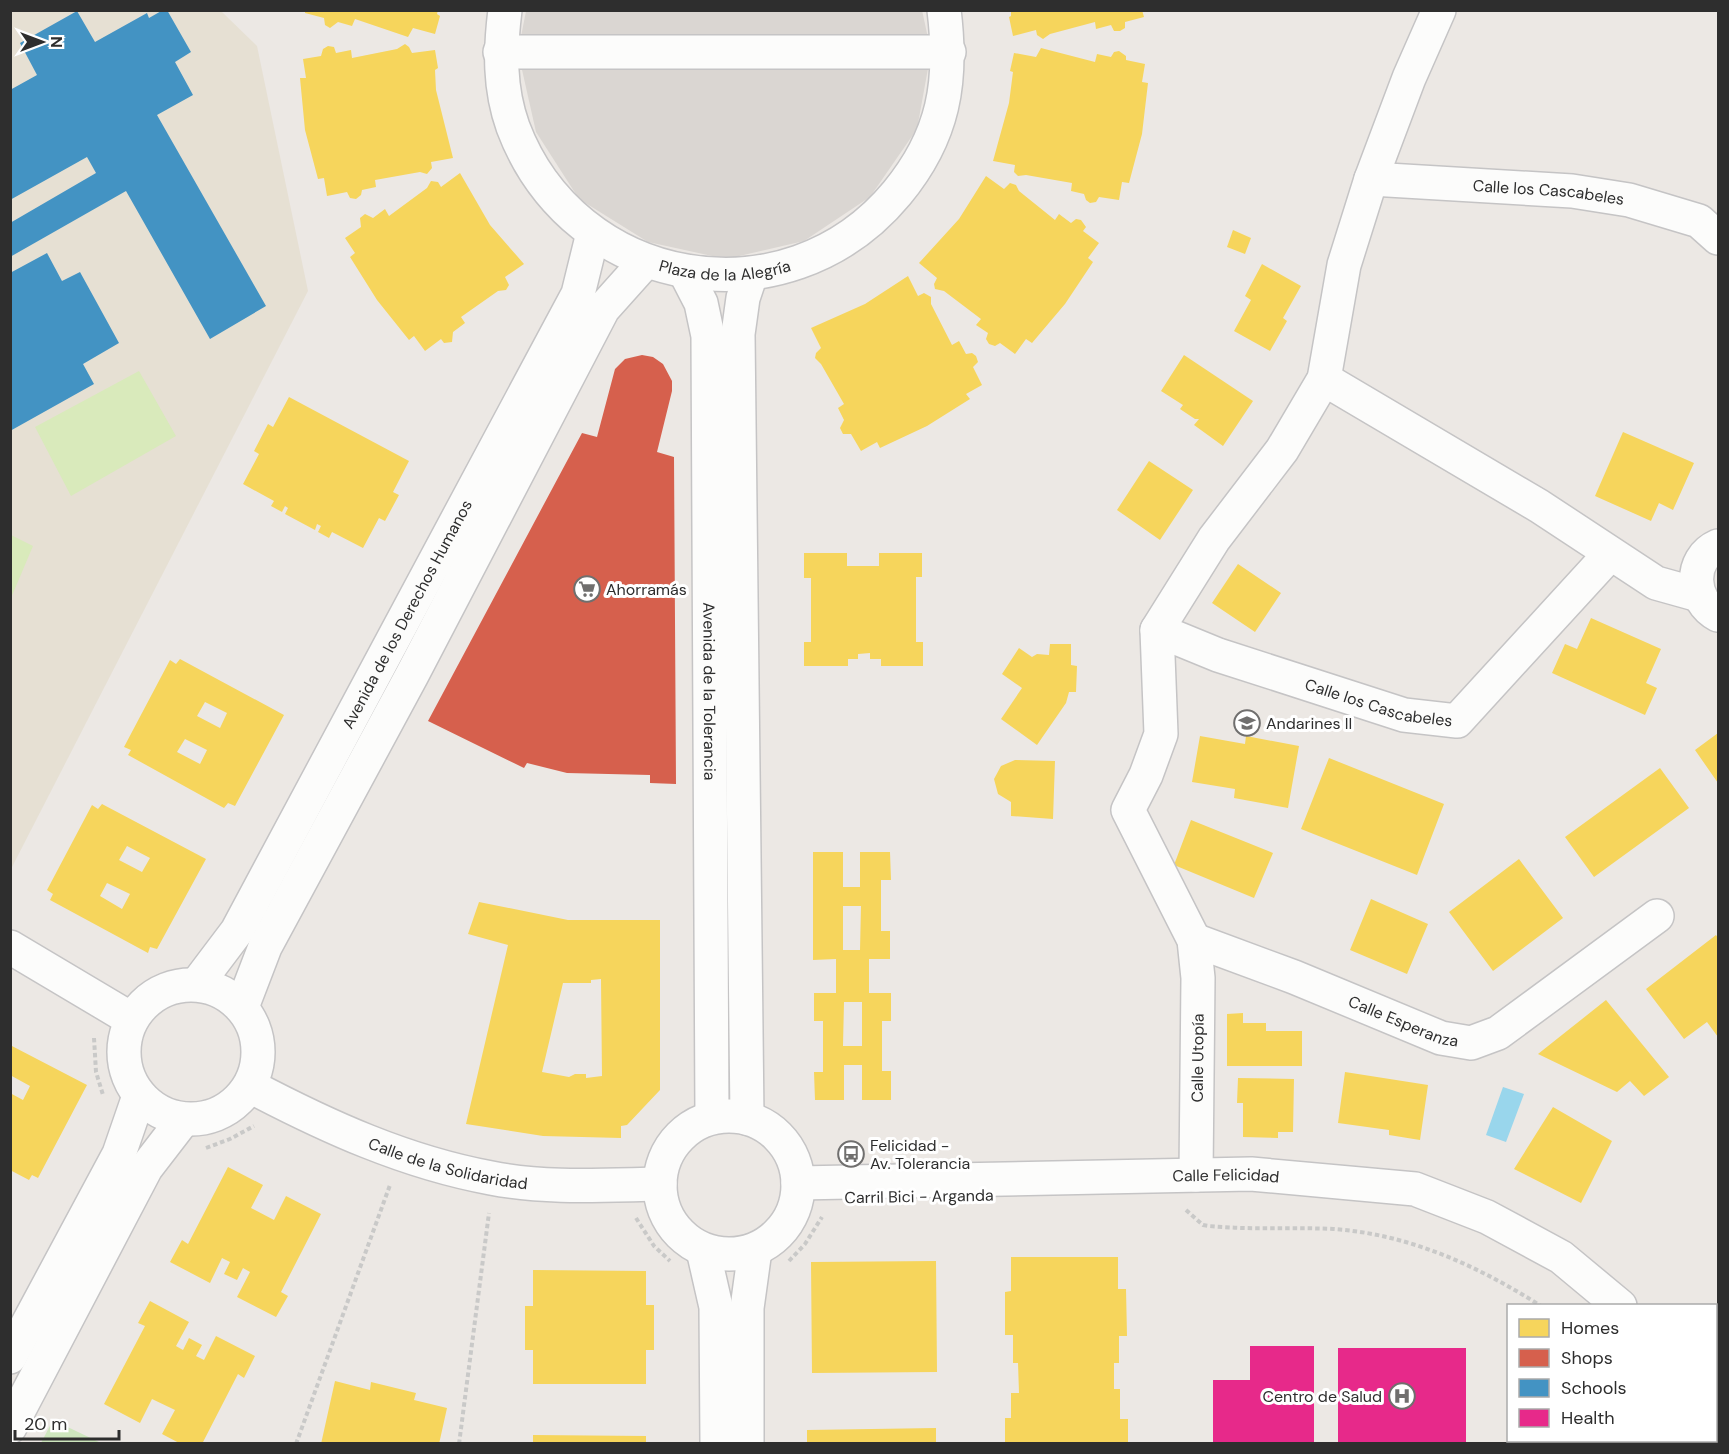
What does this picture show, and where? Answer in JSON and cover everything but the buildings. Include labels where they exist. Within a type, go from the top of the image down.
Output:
[{"type":"street","name":"Plaza de la Alegría","points":[[505,10],[500,52],[502,81],[513,126],[534,170],[561,204],[593,233],[646,261],[685,272],[751,274],[783,268],[816,256],[846,240],[882,212],[913,173],[936,129],[947,85],[950,52],[944,10]]},
{"type":"street","points":[[1409,78],[1428,10]]},
{"type":"street","points":[[1194,940],[1128,810],[1146,775],[1161,734],[1157,630],[1214,539],[1282,450],[1324,379],[1344,265],[1371,179],[1409,78],[1439,10]]},
{"type":"street","points":[[500,52],[950,52]]},
{"type":"street","name":"Calle los Cascabeles","points":[[1371,179],[1572,191],[1629,200],[1699,221],[1719,238]]},
{"type":"street","name":"Avenida de los Derechos Humanos","points":[[197,984],[237,931],[578,294],[593,233]]},
{"type":"street","name":"Avenida de los Derechos Humanos","points":[[242,1006],[265,947],[412,675],[603,309],[646,261]]},
{"type":"street","name":"Avenida de la Tolerancia","points":[[685,272],[702,303],[708,336],[712,1117]]},
{"type":"street","name":"Avenida de la Tolerancia","points":[[747,1118],[738,334],[743,298],[751,274]]},
{"type":"street","points":[[1324,379],[1539,506],[1656,583],[1709,605]]},
{"type":"street","points":[[1709,605],[1696,576],[1700,563],[1708,553],[1719,546]]},
{"type":"street","name":"Calle los Cascabeles","points":[[1157,630],[1218,656],[1404,715],[1457,721],[1610,554]]},
{"type":"street","name":"Calle Esperanza","points":[[1194,940],[1294,977],[1441,1038],[1471,1043],[1498,1033],[1657,916]]},
{"type":"street","name":"Calle Utopía","points":[[1194,940],[1198,978],[1196,1175]]},
{"type":"street","points":[[10,947],[131,1019]]},
{"type":"street","points":[[197,984],[220,990],[242,1006],[256,1031],[259,1058],[250,1086],[230,1108],[208,1118],[183,1120],[157,1111],[139,1096],[126,1071],[124,1043],[131,1019],[149,999],[174,986],[197,984]]},
{"type":"street","name":"Calle de la Solidaridad","points":[[250,1086],[343,1133],[418,1160],[493,1179],[571,1185],[660,1184]]},
{"type":"street","points":[[10,1357],[119,1154],[139,1096]]},
{"type":"street","points":[[712,1117],[747,1118],[773,1131],[792,1154],[798,1183],[794,1211],[778,1235],[755,1250],[738,1255],[720,1255],[703,1250],[680,1235],[665,1211],[660,1184],[666,1155],[685,1131],[712,1117]]},
{"type":"street","points":[[10,1427],[146,1168],[183,1120]]},
{"type":"street","name":"Calle Felicidad","points":[[798,1183],[1251,1174],[1415,1189],[1487,1217],[1561,1257],[1619,1304]]},
{"type":"street","points":[[703,1250],[716,1307],[717,1443]]},
{"type":"street","points":[[747,1443],[747,1308],[755,1250]]},
{"type":"path","points":[[92,1034],[96,1050],[96,1072],[105,1098]]},
{"type":"path","points":[[203,1149],[230,1139],[250,1126],[261,1124]]},
{"type":"path","points":[[296,1443],[393,1175]]},
{"type":"path","points":[[1177,1207],[1184,1209],[1203,1225],[1209,1226],[1335,1229],[1388,1237],[1437,1251],[1501,1280],[1539,1304]]},
{"type":"path","points":[[459,1443],[489,1212]]},
{"type":"path","points":[[632,1213],[654,1246],[671,1262]]},
{"type":"path","name":"Carril Bici - Arganda","points":[[786,1263],[805,1244],[825,1214]]},
{"type":"shaded area","points":[[922,10],[931,52],[917,129],[870,197],[804,241],[726,259],[648,242],[579,199],[536,132],[518,52],[526,11]]},
{"type":"shaded area","points":[[11,11],[221,11],[257,46],[308,291],[11,869]]},
{"type":"green space","points":[[139,371],[176,436],[71,496],[35,427]]},
{"type":"green space","points":[[11,535],[33,546],[11,598]]},
{"type":"green space","points":[[53,1420],[101,1443],[41,1443]]},
{"type":"water","points":[[1503,1087],[1524,1094],[1506,1142],[1486,1135]]},
{"type":"place","name":"Ahorramás","points":[[587,589]]},
{"type":"place","name":"Andarines II","points":[[1247,723]]},
{"type":"place","name":"Felicidad - Av. Tolerancia","points":[[851,1154]]},
{"type":"place","name":"Centro de Salud","points":[[1402,1396]]}]
